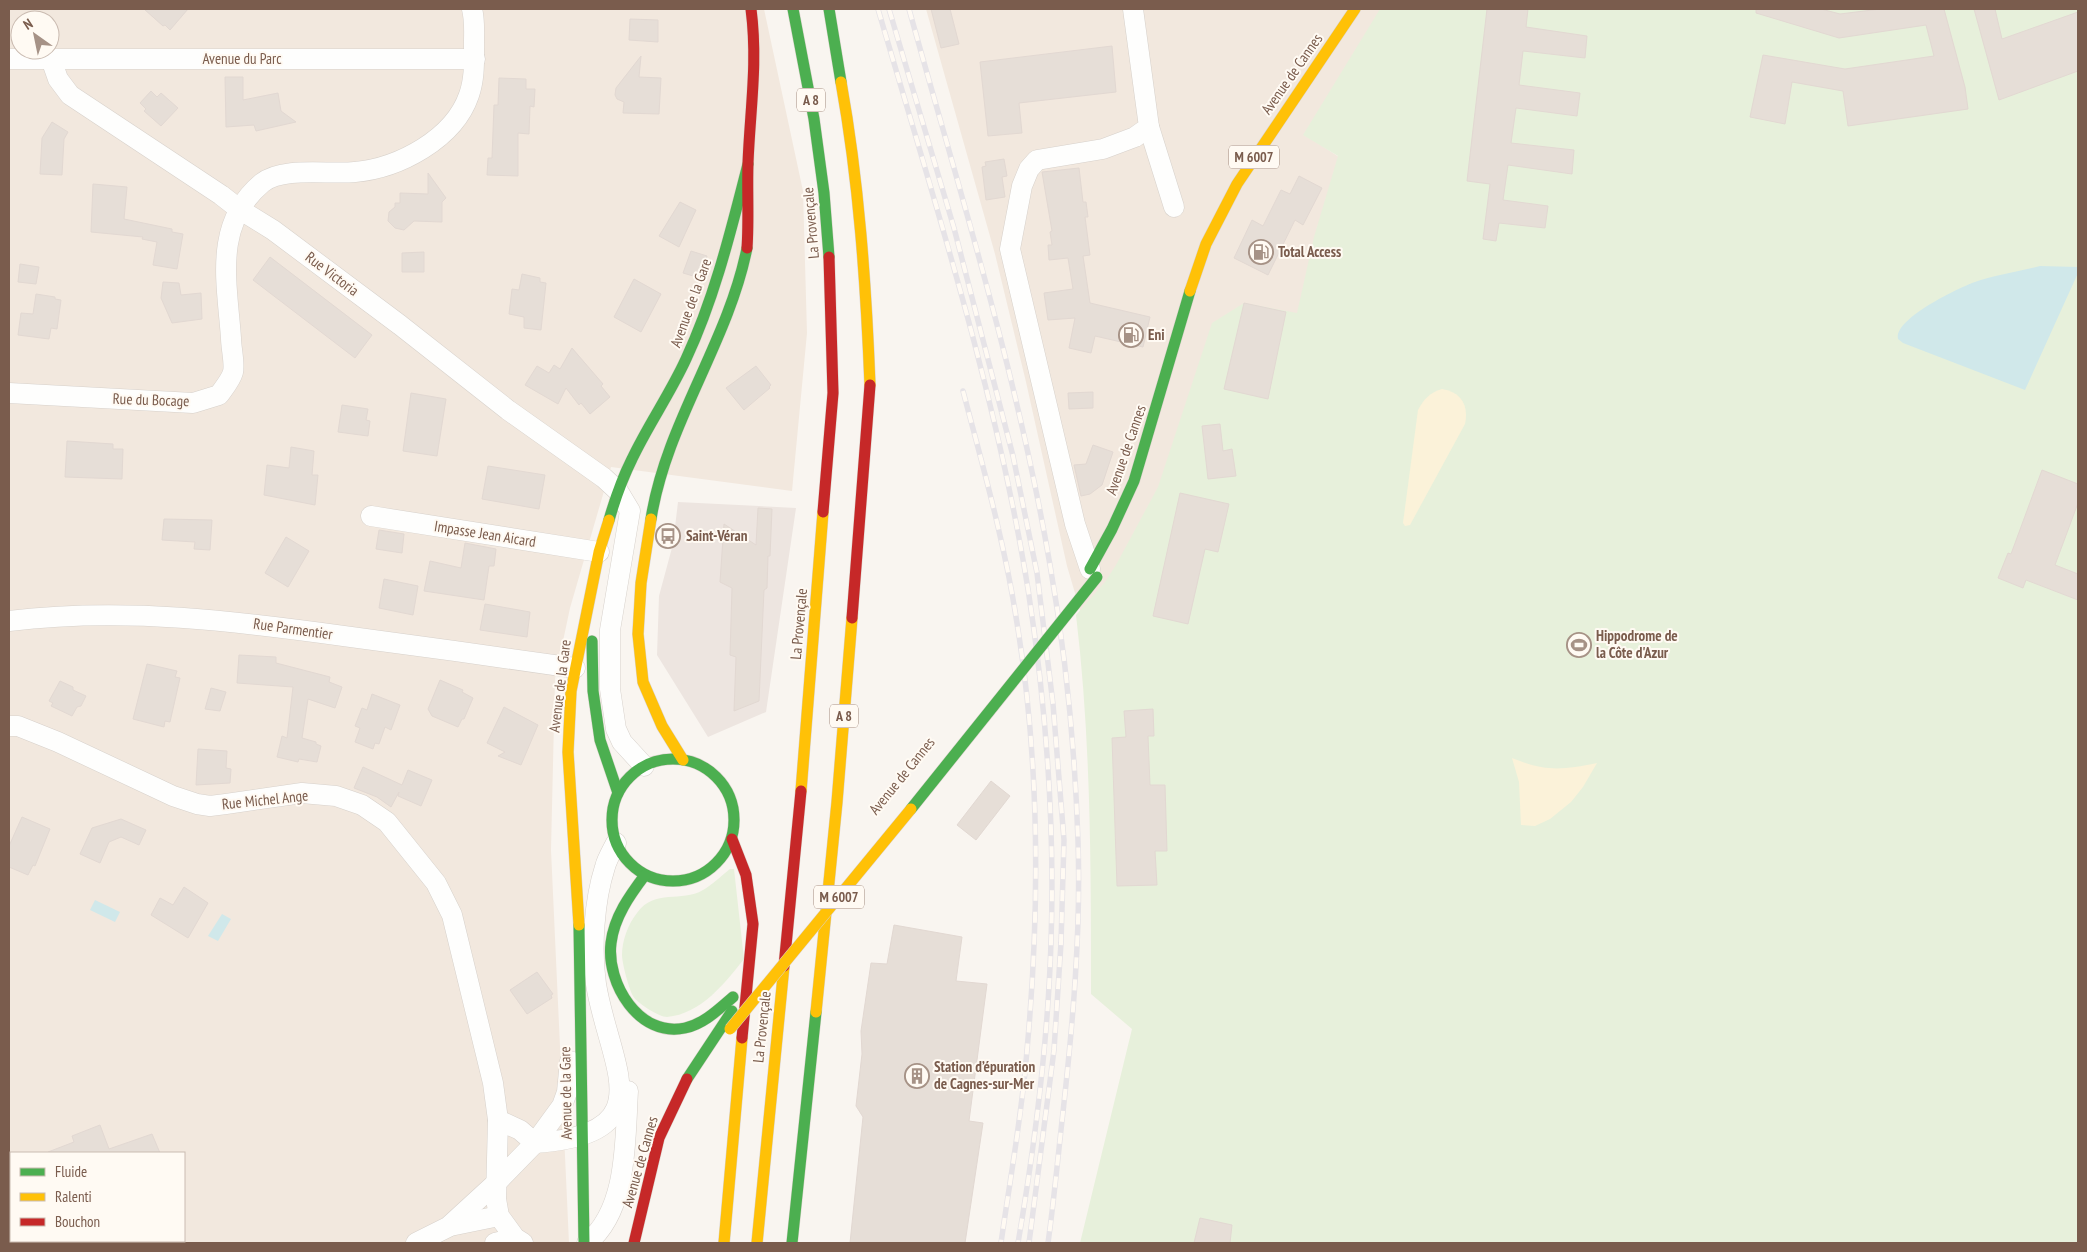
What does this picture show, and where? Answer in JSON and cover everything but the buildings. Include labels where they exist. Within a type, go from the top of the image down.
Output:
[{"type":"main road","name":"Avenue de la Gare","points":[[683,760],[662,726],[644,682],[638,634],[641,583],[654,501],[666,457],[736,294],[747,249],[749,210],[748,164],[755,69],[755,40],[751,9]]},
{"type":"main road","name":"La Provençale","points":[[757,1243],[799,809],[833,393],[831,289],[824,193],[814,119],[793,9]]},
{"type":"main road","name":"A 8","points":[[792,1243],[837,802],[870,386],[866,285],[848,123],[829,9]]},
{"type":"main road","name":"Avenue de Cannes","points":[[960,730],[1093,573],[1134,481],[1206,244],[1237,184],[1355,9]]},
{"type":"main road","name":"Avenue de la Gare","points":[[586,1243],[579,1004],[579,906],[568,752],[571,691],[599,552],[618,491],[632,458],[686,360],[702,322],[724,255],[748,164]]},
{"type":"main road","name":"Avenue de Cannes","points":[[1158,440],[1176,373],[1182,321]]},
{"type":"main road","name":"Avenue de Cannes","points":[[678,1126],[691,1093],[730,1029],[973,734],[1093,573],[1132,513]]},
{"type":"main road","points":[[586,610],[592,643],[594,690],[600,740],[618,793]]},
{"type":"main road","points":[[666,759],[683,760],[707,769],[724,786],[734,812],[732,839],[722,857],[712,868],[699,876],[674,882],[654,879],[629,864],[616,843],[612,832],[612,815],[618,793],[627,780],[644,766],[666,759]]},
{"type":"main road","points":[[724,1243],[731,1145],[753,924],[746,875],[732,839]]},
{"type":"main road","name":"M 6007","points":[[817,904],[842,873]]},
{"type":"main road","points":[[611,954],[613,928],[645,875]]},
{"type":"main road","points":[[773,958],[798,927]]},
{"type":"main road","name":"Avenue de Cannes","points":[[611,954],[614,970],[623,996],[639,1017],[650,1024],[664,1029],[678,1029],[691,1026],[714,1013],[760,973],[704,1049],[671,1109],[658,1141],[634,1243]]},
{"type":"street","name":"Rue du Bocage","points":[[9,393],[193,403],[219,395],[233,373],[226,258],[229,233],[239,209],[249,195],[265,181],[290,172],[355,172],[384,167],[415,154],[450,127],[469,95],[475,59],[475,23],[472,9]]},
{"type":"street","points":[[1133,9],[1149,127],[1174,208]]},
{"type":"street","name":"Avenue du Parc","points":[[60,59],[475,59]]},
{"type":"street","name":"Rue Victoria","points":[[51,60],[58,79],[70,95],[273,230],[400,325],[508,410],[604,478],[618,491]]},
{"type":"street","points":[[1093,573],[1075,524],[1010,249],[1022,186],[1029,169],[1037,160],[1103,149],[1135,138],[1149,127]]},
{"type":"street","points":[[618,491],[630,511],[610,630],[609,657],[612,708],[616,729],[622,742],[644,766]]},
{"type":"street","name":"Impasse Jean Aicard","points":[[371,516],[599,552]]},
{"type":"street","name":"Rue Parmentier","points":[[9,621],[51,616],[106,614],[236,621],[575,668]]},
{"type":"street","name":"Rue Michel Ange","points":[[9,726],[18,726],[58,742],[173,796],[198,804],[210,806],[302,793],[328,795],[362,805],[387,822],[436,883],[452,915],[493,1083],[498,1120],[496,1199],[499,1216]]},
{"type":"street","points":[[498,1120],[520,1130],[535,1143],[554,1141],[582,1136],[604,1124],[617,1107],[620,1083],[596,984],[594,950],[596,915],[605,867],[616,843]]},
{"type":"street","points":[[586,1243],[597,1235],[611,1214],[617,1193],[624,1149],[629,1076],[616,1017],[609,998],[608,980],[611,954]]},
{"type":"street","points":[[448,1227],[496,1183],[535,1143],[562,1106],[567,1092],[572,1031],[579,1004]]},
{"type":"street","points":[[416,1243],[448,1227],[499,1216],[519,1241]]},
{"type":"street","points":[[495,1243],[519,1241]]},
{"type":"shaded area","points":[[9,9],[764,9],[803,191],[807,333],[792,491],[611,467],[570,608],[555,679],[551,850],[569,1243],[9,1243]]},
{"type":"shaded area","points":[[926,9],[1389,9],[1304,134],[1342,159],[1273,415],[1095,661],[1067,566],[995,254]]},
{"type":"shaded area","points":[[678,502],[796,508],[766,712],[708,737],[657,655],[659,596],[673,544]]},
{"type":"green space","name":"Hippodrome de la Côte d'Azur","points":[[1380,9],[2078,9],[2078,1243],[1080,1243],[1132,1029],[1091,994],[1087,756],[1085,709],[1076,615],[1105,582],[1116,565],[1158,487],[1212,323],[1244,303],[1297,313],[1314,237],[1338,156],[1303,135]]},
{"type":"green space","points":[[730,869],[734,869],[744,959],[711,996],[691,1010],[667,1017],[643,1006],[633,996],[622,959],[624,938],[631,922],[644,905],[660,898],[695,894],[706,888]]},
{"type":"sand","points":[[1442,389],[1454,393],[1462,400],[1466,411],[1465,424],[1410,525],[1405,526],[1403,523],[1418,410],[1427,397]]},
{"type":"sand","points":[[1512,758],[1545,768],[1564,768],[1597,763],[1583,787],[1571,802],[1550,819],[1535,826],[1521,825],[1519,782]]},
{"type":"water","points":[[2040,266],[2078,267],[2078,273],[2025,390],[1903,343],[1898,339],[1899,331],[1915,314],[1953,292],[1980,280]]},
{"type":"water","points":[[95,900],[120,912],[115,922],[90,910]]},
{"type":"water","points":[[222,914],[231,919],[218,941],[208,936]]},
{"type":"railway","points":[[878,9],[942,225],[999,442],[1015,515],[1028,589],[1040,677],[1048,765],[1052,854],[1051,942],[1040,1093],[1018,1243]]},
{"type":"railway","points":[[889,9],[954,228],[1013,456],[1037,573],[1053,704],[1064,840],[1061,943],[1054,1050],[1029,1243]]},
{"type":"railway","points":[[909,9],[968,216],[1022,425],[1050,565],[1065,668],[1077,806],[1078,909],[1070,1044],[1048,1243]]},
{"type":"railway","points":[[963,391],[993,506],[1012,593],[1025,676],[1034,783],[1036,890],[1031,997],[1022,1099],[1001,1243]]},
{"type":"traffic: fast","points":[[793,9],[814,119],[824,193],[829,257]]},
{"type":"traffic: fast","points":[[829,9],[841,82]]},
{"type":"traffic: fast","points":[[609,520],[628,467],[680,372],[706,312],[748,164]]},
{"type":"traffic: fast","points":[[651,519],[659,484],[670,450],[726,317],[738,283],[747,248]]},
{"type":"traffic: fast","points":[[1090,569],[1112,529],[1134,481],[1190,291]]},
{"type":"traffic: fast","points":[[911,809],[1097,577]]},
{"type":"traffic: fast","points":[[592,641],[593,691],[600,740],[618,793]]},
{"type":"traffic: fast","points":[[673,759],[696,763],[716,777],[730,797],[734,820],[730,843],[716,863],[696,877],[673,881],[650,877],[630,863],[616,843],[612,820],[616,797],[630,777],[650,763],[673,759]]},
{"type":"traffic: fast","points":[[645,875],[628,898],[619,915],[611,943],[614,975],[620,990],[629,1004],[640,1016],[653,1025],[668,1029],[685,1028],[705,1020],[733,997]]},
{"type":"traffic: fast","points":[[579,925],[584,1243]]},
{"type":"traffic: fast","points":[[687,1079],[732,1011]]},
{"type":"traffic: fast","points":[[792,1243],[816,1012]]},
{"type":"traffic: slow","points":[[1190,291],[1206,244],[1237,184],[1355,9]]},
{"type":"traffic: slow","points":[[841,82],[853,157],[861,233],[870,385]]},
{"type":"traffic: slow","points":[[801,791],[823,512]]},
{"type":"traffic: slow","points":[[651,519],[641,583],[638,634],[643,682],[662,726],[683,760]]},
{"type":"traffic: slow","points":[[579,925],[568,752],[571,691],[599,552],[609,520]]},
{"type":"traffic: slow","points":[[816,1012],[837,802],[852,618]]},
{"type":"traffic: slow","points":[[730,1029],[911,809]]},
{"type":"traffic: slow","points":[[757,1243],[784,966]]},
{"type":"traffic: slow","points":[[724,1243],[742,1038]]},
{"type":"traffic: jam","points":[[747,248],[748,163],[754,67],[751,9]]},
{"type":"traffic: jam","points":[[823,512],[833,393],[829,257]]},
{"type":"traffic: jam","points":[[852,618],[870,385]]},
{"type":"traffic: jam","points":[[784,966],[801,791]]},
{"type":"traffic: jam","points":[[732,839],[746,875],[753,924],[742,1038]]},
{"type":"traffic: jam","points":[[634,1243],[659,1138],[687,1079]]},
{"type":"place","name":"Total Access","points":[[1261,252]]},
{"type":"place","name":"Eni","points":[[1131,335]]},
{"type":"place","name":"Saint-Véran","points":[[668,536]]},
{"type":"place","name":"Hippodrome de la Côte d'Azur","points":[[1579,645]]},
{"type":"place","name":"Station d’épuration de Cagnes-sur-Mer","points":[[917,1076]]}]
